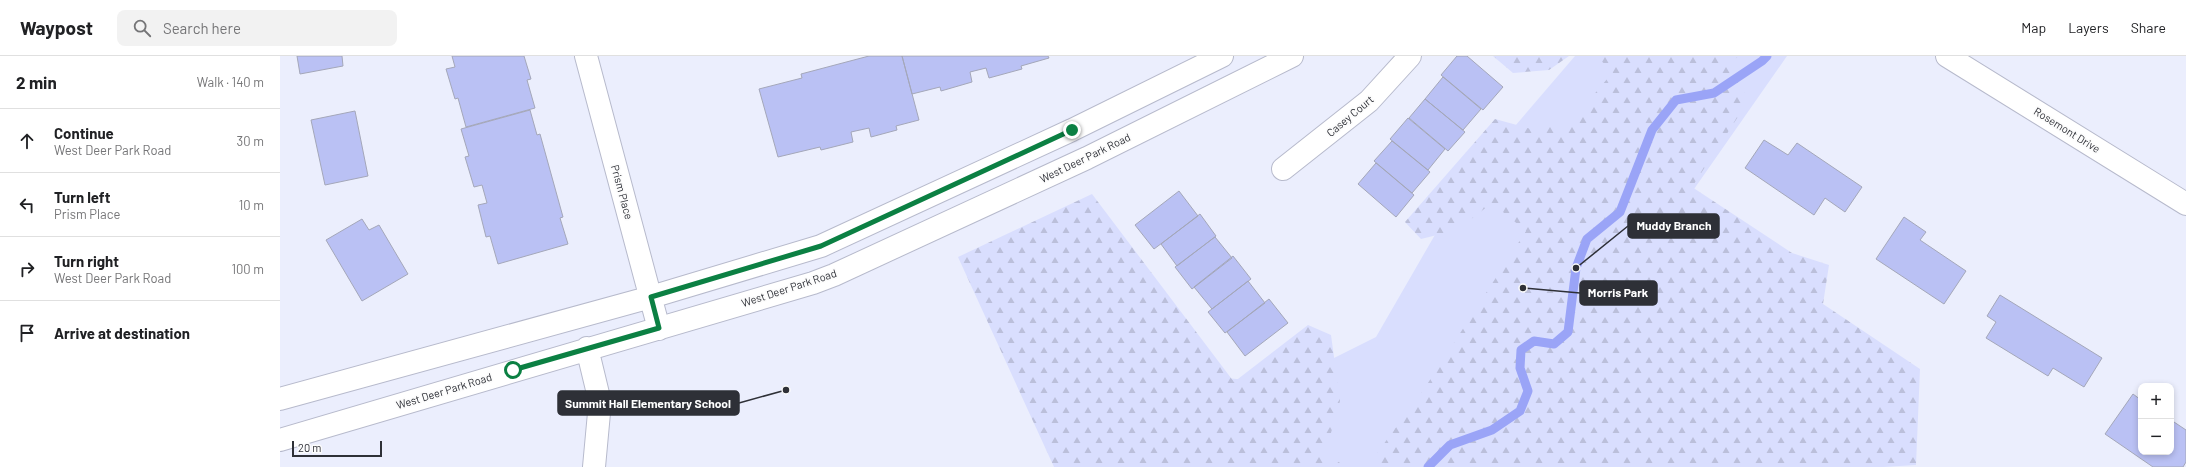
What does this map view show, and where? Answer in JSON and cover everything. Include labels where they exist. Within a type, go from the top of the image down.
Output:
[{"type":"street","name":"Prism Place","points":[[586,56],[659,328]]},
{"type":"street","points":[[280,399],[651,297],[821,246],[1072,130],[1222,56]]},
{"type":"street","name":"West Deer Park Road","points":[[280,440],[834,275],[1087,158],[1292,56]]},
{"type":"street","name":"Casey Court","points":[[1283,169],[1369,101],[1410,56]]},
{"type":"street","name":"Rosemont Drive","points":[[1947,56],[2186,204]]},
{"type":"street","points":[[587,348],[600,402],[594,467]]},
{"type":"green space","points":[[1493,56],[1569,56],[1549,70],[1513,73]]},
{"type":"green space","points":[[1575,56],[1787,56],[1664,232],[1523,467],[1129,467],[1190,375],[1284,383],[1376,337],[1462,188]]},
{"type":"green space","points":[[1596,56],[1739,56],[1727,65],[1749,100],[1692,187],[1792,253],[1829,265],[1823,304],[1920,369],[1916,465],[1884,467],[1367,467],[1426,386],[1526,231],[1492,203],[1457,230],[1421,239],[1405,222],[1495,119],[1531,129],[1569,124],[1613,72]]},
{"type":"green space","points":[[1092,194],[1234,382],[1308,325],[1331,335],[1340,401],[1325,454],[1347,467],[1054,467],[958,257]]},
{"type":"building","points":[[297,56],[342,56],[343,66],[300,74]]},
{"type":"building","points":[[452,56],[524,56],[531,79],[527,80],[535,108],[466,127],[458,98],[455,99],[446,69],[455,67]]},
{"type":"building","points":[[869,56],[902,56],[919,120],[896,126],[897,130],[871,137],[869,128],[851,132],[853,142],[821,150],[820,147],[778,157],[759,89],[802,78],[801,74]]},
{"type":"building","points":[[902,56],[1048,56],[1049,58],[1021,66],[1022,69],[989,78],[986,68],[970,72],[972,82],[941,91],[940,87],[912,94]]},
{"type":"building","points":[[1457,56],[1467,56],[1503,87],[1483,110],[1441,75]]},
{"type":"building","points":[[1443,77],[1481,109],[1463,130],[1425,99]]},
{"type":"building","points":[[1425,99],[1465,132],[1448,151],[1409,118]]},
{"type":"building","points":[[530,110],[537,135],[540,134],[563,217],[560,218],[568,244],[498,264],[490,236],[486,237],[478,205],[487,203],[482,185],[474,187],[465,157],[469,156],[461,129]]},
{"type":"building","points":[[355,111],[368,176],[325,185],[311,120]]},
{"type":"building","points":[[1408,118],[1445,149],[1428,170],[1390,139]]},
{"type":"building","points":[[1764,140],[1788,155],[1797,143],[1862,187],[1845,212],[1825,198],[1814,215],[1745,168]]},
{"type":"building","points":[[1392,141],[1430,172],[1412,193],[1374,161]]},
{"type":"building","points":[[1376,163],[1414,195],[1396,217],[1358,184]]},
{"type":"building","points":[[1179,191],[1198,216],[1154,249],[1135,225]]},
{"type":"building","points":[[1200,214],[1216,236],[1177,266],[1161,244]]},
{"type":"building","points":[[1904,217],[1926,232],[1920,240],[1966,271],[1944,304],[1876,259]]},
{"type":"building","points":[[362,219],[369,230],[379,225],[408,274],[362,301],[326,240]]},
{"type":"building","points":[[1215,237],[1232,258],[1192,289],[1175,267]]},
{"type":"building","points":[[1233,256],[1251,279],[1212,309],[1194,287]]},
{"type":"building","points":[[1248,281],[1265,303],[1225,333],[1208,312]]},
{"type":"building","points":[[2000,295],[2102,358],[2084,387],[2053,368],[2048,376],[1986,338],[1996,322],[1987,316]]},
{"type":"building","points":[[1269,299],[1288,323],[1245,356],[1227,332]]},
{"type":"building","points":[[2133,394],[2138,398],[2138,455],[2174,455],[2174,422],[2186,430],[2186,462],[2183,467],[2153,467],[2105,434]]},
{"type":"waterway","points":[[1428,467],[1450,445],[1492,430],[1520,411],[1528,391],[1520,368],[1521,350],[1534,341],[1554,344],[1568,332],[1576,268],[1587,239],[1620,212],[1652,130],[1676,100],[1714,93],[1762,61],[1767,56]]},
{"type":"place","name":"Muddy Branch","points":[[1576,268]]},
{"type":"place","name":"Morris Park","points":[[1523,288]]},
{"type":"place","name":"Summit Hall Elementary School","points":[[786,390]]},
{"type":"route","points":[[513,370],[659,328],[651,297],[821,246],[1072,130]]}]
